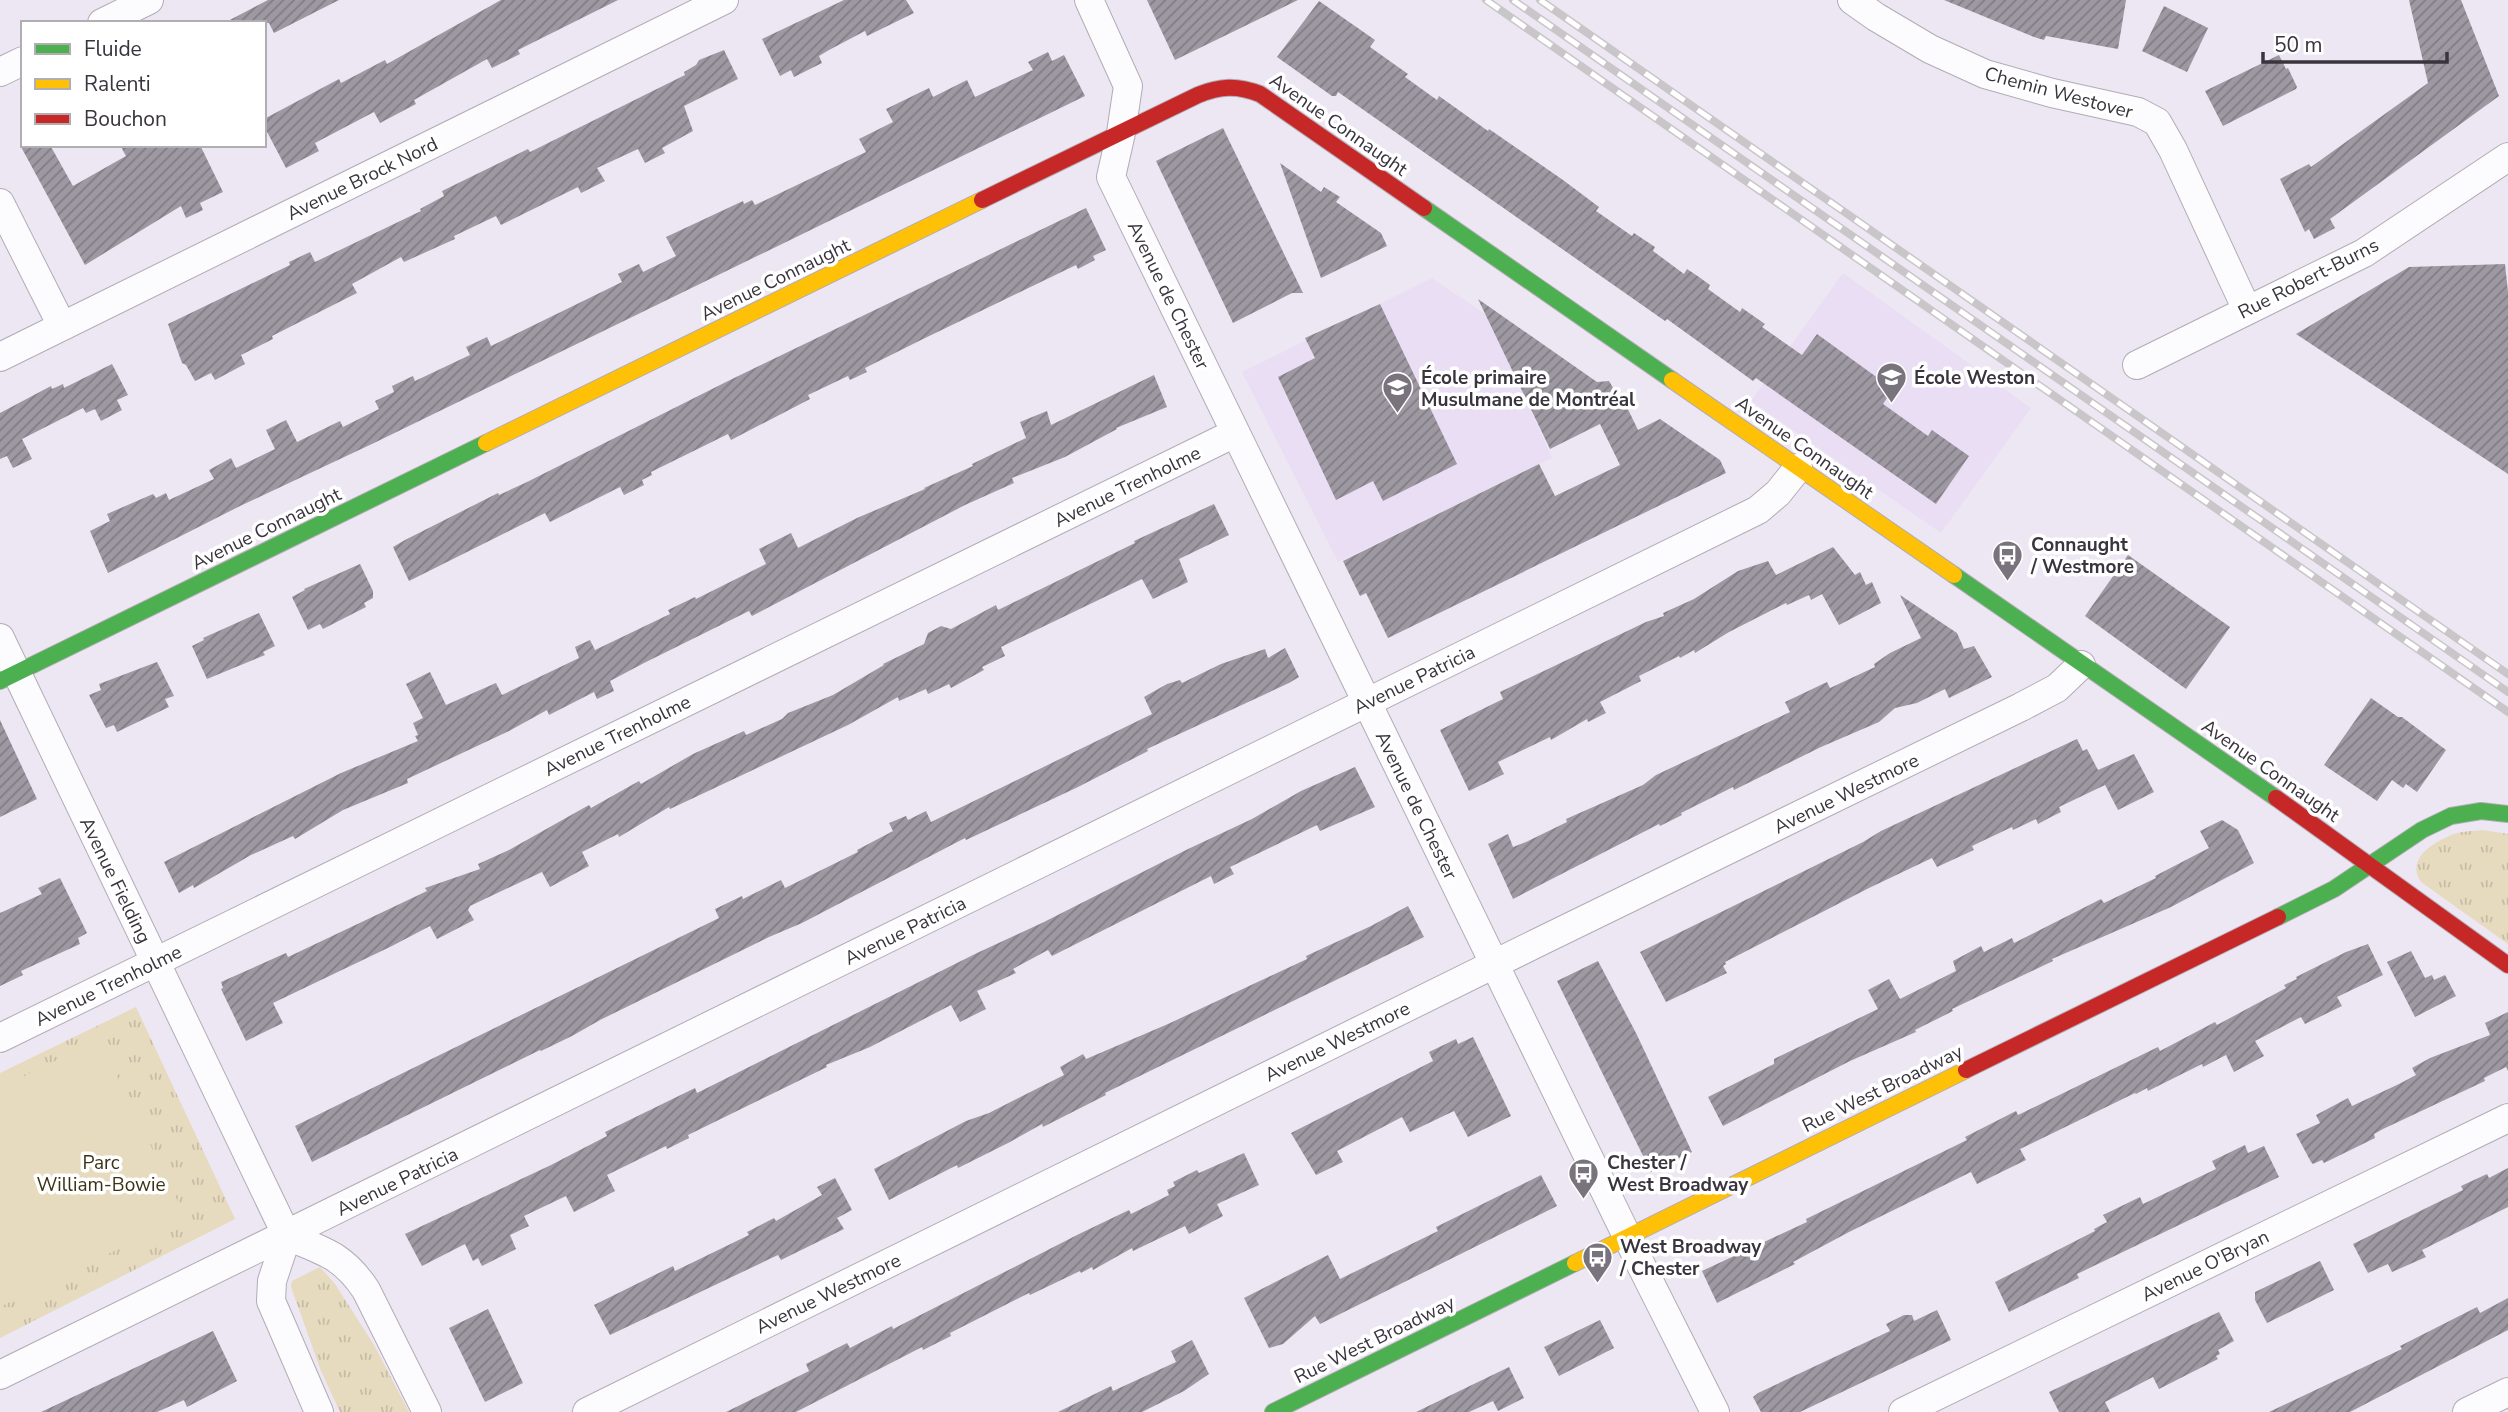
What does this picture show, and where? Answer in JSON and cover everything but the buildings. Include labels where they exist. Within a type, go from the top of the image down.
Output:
[{"type":"street","points":[[106,21],[149,0]]},
{"type":"street","name":"Avenue Brock Nord","points":[[0,357],[724,0]]},
{"type":"street","name":"Avenue de Chester","points":[[1089,0],[1128,86],[1111,177],[1627,1237],[1715,1412]]},
{"type":"street","name":"Chemin Westover","points":[[1852,0],[1930,49],[1985,74],[2028,87],[2130,110],[2157,122],[2247,310]]},
{"type":"street","points":[[0,72],[21,62]]},
{"type":"street","name":"Avenue Connaught","points":[[8,677],[1121,133],[1219,86],[1235,84],[1250,89],[2057,646],[2328,834],[2508,965]]},
{"type":"street","name":"Rue Robert-Burns","points":[[2137,365],[2364,253],[2508,157]]},
{"type":"street","points":[[0,202],[62,326]]},
{"type":"street","name":"Avenue Trenholme","points":[[0,1038],[1235,433]]},
{"type":"street","name":"Avenue Patricia","points":[[0,1375],[1758,510],[1778,493],[1798,468]]},
{"type":"street","name":"Avenue Fielding","points":[[0,638],[8,677],[156,962],[287,1236]]},
{"type":"street","name":"Avenue Westmore","points":[[587,1412],[1495,963],[2041,697],[2057,688],[2081,665]]},
{"type":"street","name":"Rue West Broadway","points":[[1273,1412],[2334,889],[2422,830],[2451,816],[2481,811],[2508,814]]},
{"type":"street","name":"Avenue O'Bryan","points":[[1903,1412],[2508,1118]]},
{"type":"street","points":[[319,1412],[271,1301],[272,1281],[287,1236],[330,1254],[344,1262],[356,1275],[427,1412]]},
{"type":"street","points":[[2467,1412],[2508,1392]]},
{"type":"shaded area","name":"École Weston","points":[[1843,273],[2031,408],[1941,533],[1751,401]]},
{"type":"shaded area","name":"École primaire Musulmane de Montréal","points":[[1432,278],[1488,316],[1552,458],[1338,562],[1242,372]]},
{"type":"green space","points":[[2483,830],[2508,834],[2508,944],[2421,882],[2417,873],[2419,858],[2431,846],[2454,834]]},
{"type":"green space","name":"Parc William-Bowie","points":[[136,1007],[235,1219],[0,1338],[0,1073]]},
{"type":"green space","name":"Parc William-Bowie","points":[[99,1039],[185,1216],[0,1307],[0,1088]]},
{"type":"green space","points":[[320,1267],[335,1284],[374,1345],[409,1412],[340,1412],[321,1371],[291,1287],[292,1281]]},
{"type":"railway","points":[[1486,0],[2508,712]]},
{"type":"railway","points":[[1513,0],[2508,692]]},
{"type":"railway","points":[[1540,0],[2508,674]]},
{"type":"traffic: fast","points":[[1424,208],[1672,380]]},
{"type":"traffic: fast","points":[[0,681],[486,443]]},
{"type":"traffic: fast","points":[[1954,575],[2276,798]]},
{"type":"traffic: fast","points":[[2278,917],[2334,889],[2422,830],[2451,816],[2481,811],[2508,814]]},
{"type":"traffic: fast","points":[[1273,1412],[1575,1263]]},
{"type":"traffic: slow","points":[[486,443],[982,200]]},
{"type":"traffic: slow","points":[[1672,380],[1954,575]]},
{"type":"traffic: slow","points":[[1575,1263],[1966,1070]]},
{"type":"traffic: jam","points":[[982,200],[1198,95],[1229,88],[1260,94],[1424,208]]},
{"type":"traffic: jam","points":[[2276,798],[2508,965]]},
{"type":"traffic: jam","points":[[1966,1070],[2278,917]]},
{"type":"place","name":"École Weston","points":[[1891,404]]},
{"type":"place","name":"École primaire Musulmane de Montréal","points":[[1398,415]]},
{"type":"place","name":"Connaught / Westmore","points":[[2008,582]]},
{"type":"place","name":"Chester / West Broadway","points":[[1584,1200]]},
{"type":"place","name":"West Broadway / Chester","points":[[1597,1284]]}]
